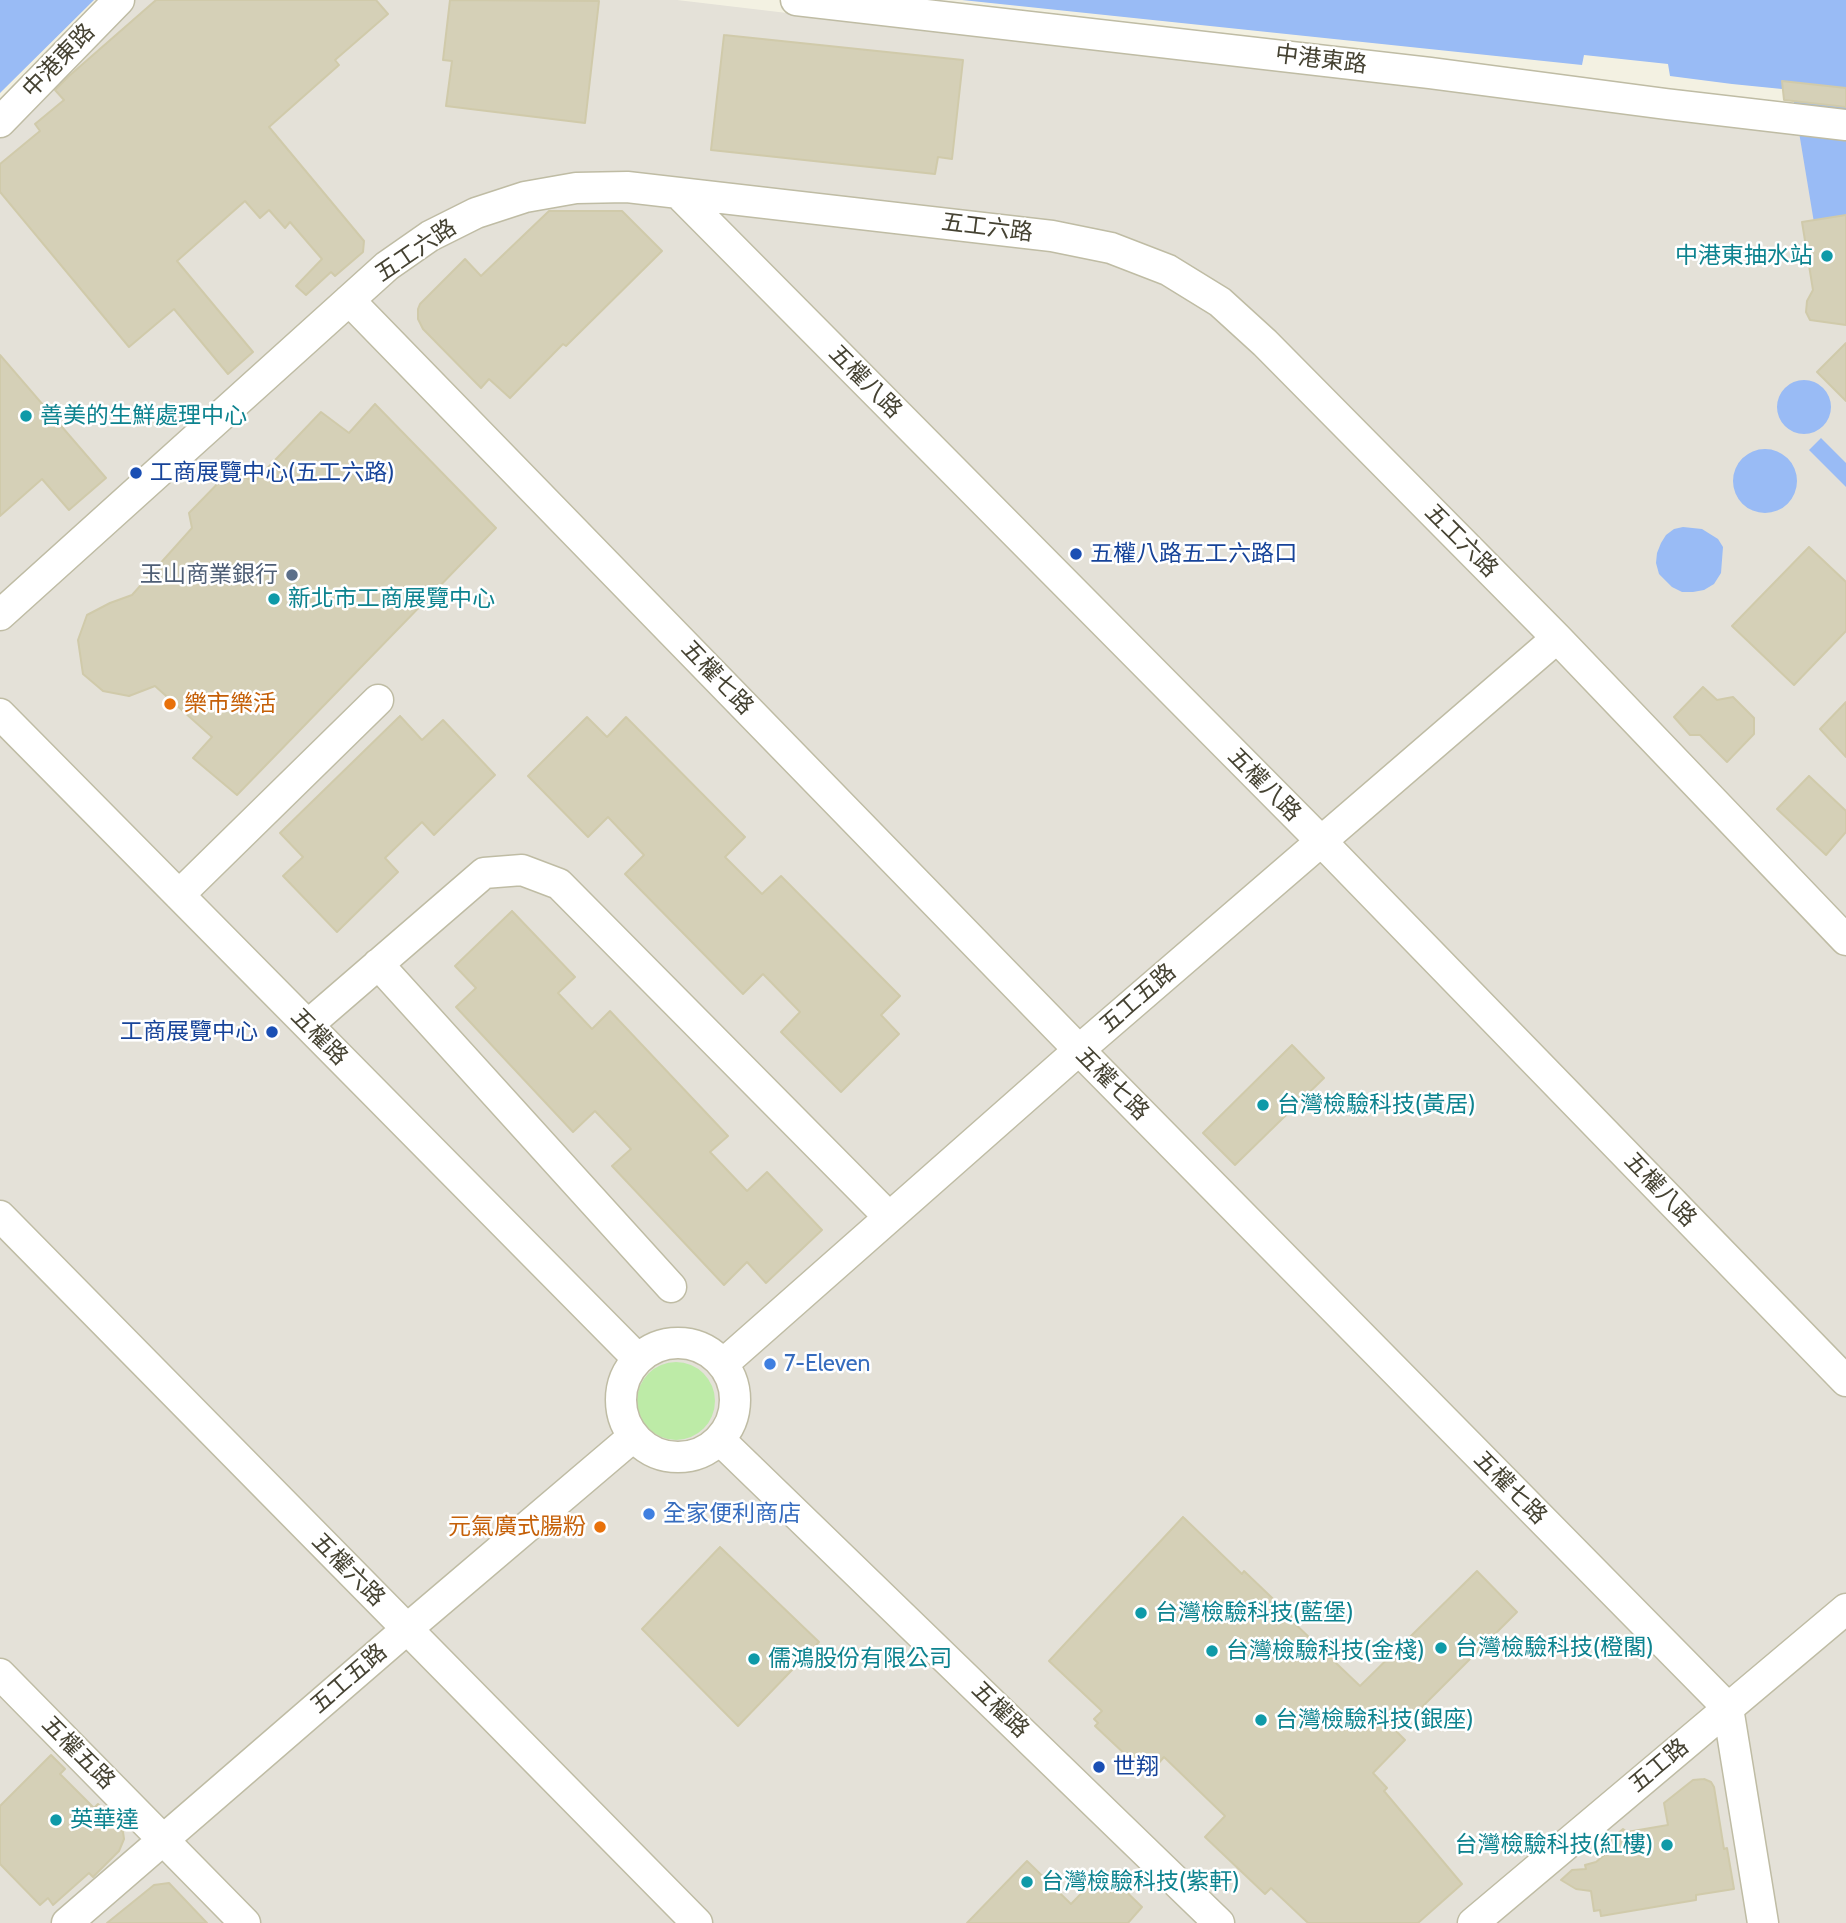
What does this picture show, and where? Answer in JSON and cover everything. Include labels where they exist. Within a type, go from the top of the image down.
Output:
[{"type":"street","name":"中港東路","points":[[0,121],[119,0]]},
{"type":"street","name":"中港東路","points":[[796,0],[1430,73],[1846,125]]},
{"type":"street","name":"五工六路","points":[[0,615],[387,266],[430,236],[476,213],[525,197],[576,188],[627,187],[1052,236],[1111,248],[1168,270],[1220,302],[1265,343],[1557,638],[1846,940]]},
{"type":"street","name":"五權八路","points":[[678,192],[1321,841],[1846,1381]]},
{"type":"street","name":"五權七路","points":[[349,300],[1079,1050],[1728,1708]]},
{"type":"street","name":"五工五路","points":[[723,1364],[1079,1050],[1557,638]]},
{"type":"street","points":[[179,895],[378,700]]},
{"type":"street","name":"五權路","points":[[0,714],[638,1359]]},
{"type":"street","points":[[308,1025],[484,873],[522,870],[559,884],[889,1217]]},
{"type":"street","points":[[378,964],[671,1287]]},
{"type":"street","name":"五權六路","points":[[0,1216],[697,1923]]},
{"type":"street","points":[[681,1343],[697,1346],[711,1353],[723,1364],[734,1394],[729,1426],[720,1440],[707,1450],[692,1456],[676,1457],[660,1455],[645,1447],[634,1436],[625,1422],[621,1406],[622,1389],[628,1373],[638,1359],[666,1344],[681,1343]]},
{"type":"street","name":"五工五路","points":[[67,1923],[634,1436]]},
{"type":"street","name":"五權路","points":[[720,1440],[1219,1923]]},
{"type":"street","name":"五工路","points":[[1473,1923],[1846,1609]]},
{"type":"street","name":"五權五路","points":[[0,1674],[245,1923]]},
{"type":"street","points":[[1728,1708],[1763,1923]]},
{"type":"shaded area","points":[[129,0],[677,0],[1846,138],[1846,1923],[0,1923],[0,128]]},
{"type":"green space","points":[[676,1362],[691,1365],[703,1374],[712,1386],[715,1401],[712,1416],[703,1428],[691,1437],[676,1440],[661,1437],[649,1428],[640,1416],[637,1401],[640,1386],[649,1374],[661,1365]]},
{"type":"water","points":[[0,0],[94,0],[0,93]]},
{"type":"water","points":[[962,0],[1846,0],[1846,298],[1827,301],[1792,90],[1670,76],[1668,64],[1584,55],[1582,65]]},
{"type":"water","points":[[1804,380],[1823,388],[1831,407],[1823,426],[1804,434],[1785,426],[1777,407],[1785,388]]},
{"type":"water","points":[[1821,438],[1846,463],[1846,487],[1809,450]]},
{"type":"water","points":[[1759,449],[1771,449],[1788,458],[1795,469],[1795,493],[1788,504],[1771,513],[1759,513],[1747,508],[1738,499],[1733,487],[1733,475],[1738,463],[1747,454]]},
{"type":"water","points":[[1674,529],[1702,529],[1718,539],[1723,547],[1721,573],[1714,584],[1704,590],[1682,592],[1672,587],[1659,574],[1656,563],[1661,543]]},
{"type":"building","points":[[156,0],[376,0],[388,14],[335,60],[339,65],[269,127],[364,241],[363,252],[335,276],[331,272],[306,295],[296,286],[322,259],[290,222],[285,228],[269,210],[260,218],[245,201],[177,261],[253,352],[228,374],[174,309],[129,347],[0,192],[0,164],[40,131],[35,124],[64,100],[55,90]]},
{"type":"building","points":[[450,0],[599,1],[585,123],[446,106],[452,61],[443,60]]},
{"type":"building","points":[[724,35],[963,60],[952,159],[938,157],[935,174],[711,150]]},
{"type":"building","points":[[1782,81],[1846,88],[1846,107],[1784,100]]},
{"type":"building","points":[[549,211],[622,211],[662,251],[510,398],[489,379],[481,388],[423,329],[418,319],[418,309],[465,259],[481,276]]},
{"type":"building","name":"中港東抽水站","points":[[1846,215],[1846,325],[1810,320],[1806,312],[1807,301],[1813,290],[1802,222]]},
{"type":"building","points":[[1846,343],[1846,401],[1817,372]]},
{"type":"building","name":"善美的生鮮處理中心","points":[[0,355],[106,478],[69,510],[42,479],[0,516]]},
{"type":"building","name":"新北市工商展覽中心","points":[[375,404],[496,528],[237,795],[193,758],[212,737],[155,686],[129,696],[103,691],[83,674],[78,640],[87,615],[132,595],[192,528],[189,513],[229,472],[255,481],[321,412],[349,433]]},
{"type":"building","points":[[1809,547],[1846,582],[1846,631],[1794,685],[1732,626]]},
{"type":"building","points":[[1703,687],[1717,700],[1733,697],[1754,718],[1754,734],[1727,762],[1700,735],[1690,735],[1674,717]]},
{"type":"building","points":[[1846,702],[1846,757],[1820,729]]},
{"type":"building","points":[[400,716],[422,740],[443,720],[495,775],[434,835],[422,822],[385,858],[398,872],[337,932],[283,876],[303,857],[280,833]]},
{"type":"building","points":[[587,717],[607,737],[626,717],[745,837],[725,857],[762,894],[781,876],[900,996],[881,1015],[899,1034],[841,1092],[781,1032],[800,1012],[763,974],[743,994],[625,874],[644,855],[608,817],[588,837],[528,776]]},
{"type":"building","points":[[1809,776],[1846,811],[1846,832],[1826,855],[1777,809]]},
{"type":"building","points":[[512,911],[575,977],[558,993],[592,1029],[610,1011],[728,1136],[710,1152],[747,1191],[767,1172],[822,1230],[766,1283],[747,1262],[724,1285],[612,1166],[631,1149],[595,1111],[573,1132],[456,1007],[476,988],[455,966]]},
{"type":"building","name":"台灣檢驗科技(黃居)","points":[[1292,1045],[1324,1078],[1235,1165],[1203,1133]]},
{"type":"building","points":[[1183,1517],[1242,1574],[1244,1571],[1360,1686],[1477,1571],[1517,1612],[1397,1732],[1405,1740],[1373,1773],[1387,1788],[1384,1791],[1462,1884],[1418,1923],[1308,1923],[1271,1888],[1265,1894],[1205,1837],[1225,1816],[1164,1757],[1149,1774],[1146,1771],[1145,1773],[1095,1726],[1098,1723],[1094,1719],[1102,1711],[1049,1661]]},
{"type":"building","points":[[720,1547],[819,1642],[738,1726],[642,1629]]},
{"type":"building","name":"英華達","points":[[51,1755],[65,1769],[60,1774],[94,1808],[98,1804],[123,1832],[124,1839],[119,1851],[93,1877],[89,1873],[53,1905],[48,1898],[40,1905],[0,1864],[0,1806]]},
{"type":"building","name":"台灣檢驗科技(紅樓)","points":[[1704,1779],[1714,1787],[1724,1849],[1727,1848],[1734,1889],[1696,1895],[1696,1900],[1601,1916],[1600,1910],[1594,1911],[1591,1891],[1576,1889],[1561,1880],[1572,1870],[1586,1869],[1585,1865],[1596,1862],[1613,1848],[1608,1842],[1623,1829],[1627,1832],[1668,1825],[1664,1803],[1693,1780]]},
{"type":"building","points":[[1027,1861],[1071,1904],[1104,1870],[1142,1907],[1128,1923],[967,1923]]},
{"type":"building","points":[[169,1883],[207,1923],[107,1923],[154,1885]]},
{"type":"place","name":"中港東抽水站","points":[[1827,256]]},
{"type":"place","name":"善美的生鮮處理中心","points":[[26,416]]},
{"type":"place","name":"工商展覽中心(五工六路)","points":[[136,473]]},
{"type":"place","name":"五權八路五工六路口","points":[[1076,554]]},
{"type":"place","name":"玉山商業銀行","points":[[292,575]]},
{"type":"place","name":"新北市工商展覽中心","points":[[274,599]]},
{"type":"place","name":"樂市樂活","points":[[170,704]]},
{"type":"place","name":"工商展覽中心","points":[[272,1032]]},
{"type":"place","name":"台灣檢驗科技(黃居)","points":[[1263,1105]]},
{"type":"place","name":"7-Eleven","points":[[770,1364]]},
{"type":"place","name":"全家便利商店","points":[[649,1514]]},
{"type":"place","name":"元氣廣式腸粉","points":[[600,1527]]},
{"type":"place","name":"台灣檢驗科技(藍堡)","points":[[1141,1613]]},
{"type":"place","name":"台灣檢驗科技(橙閣)","points":[[1441,1648]]},
{"type":"place","name":"台灣檢驗科技(金棧)","points":[[1212,1651]]},
{"type":"place","name":"儒鴻股份有限公司","points":[[754,1659]]},
{"type":"place","name":"台灣檢驗科技(銀座)","points":[[1261,1720]]},
{"type":"place","name":"世翔","points":[[1099,1767]]},
{"type":"place","name":"英華達","points":[[56,1820]]},
{"type":"place","name":"台灣檢驗科技(紅樓)","points":[[1667,1845]]},
{"type":"place","name":"台灣檢驗科技(紫軒)","points":[[1027,1882]]}]
